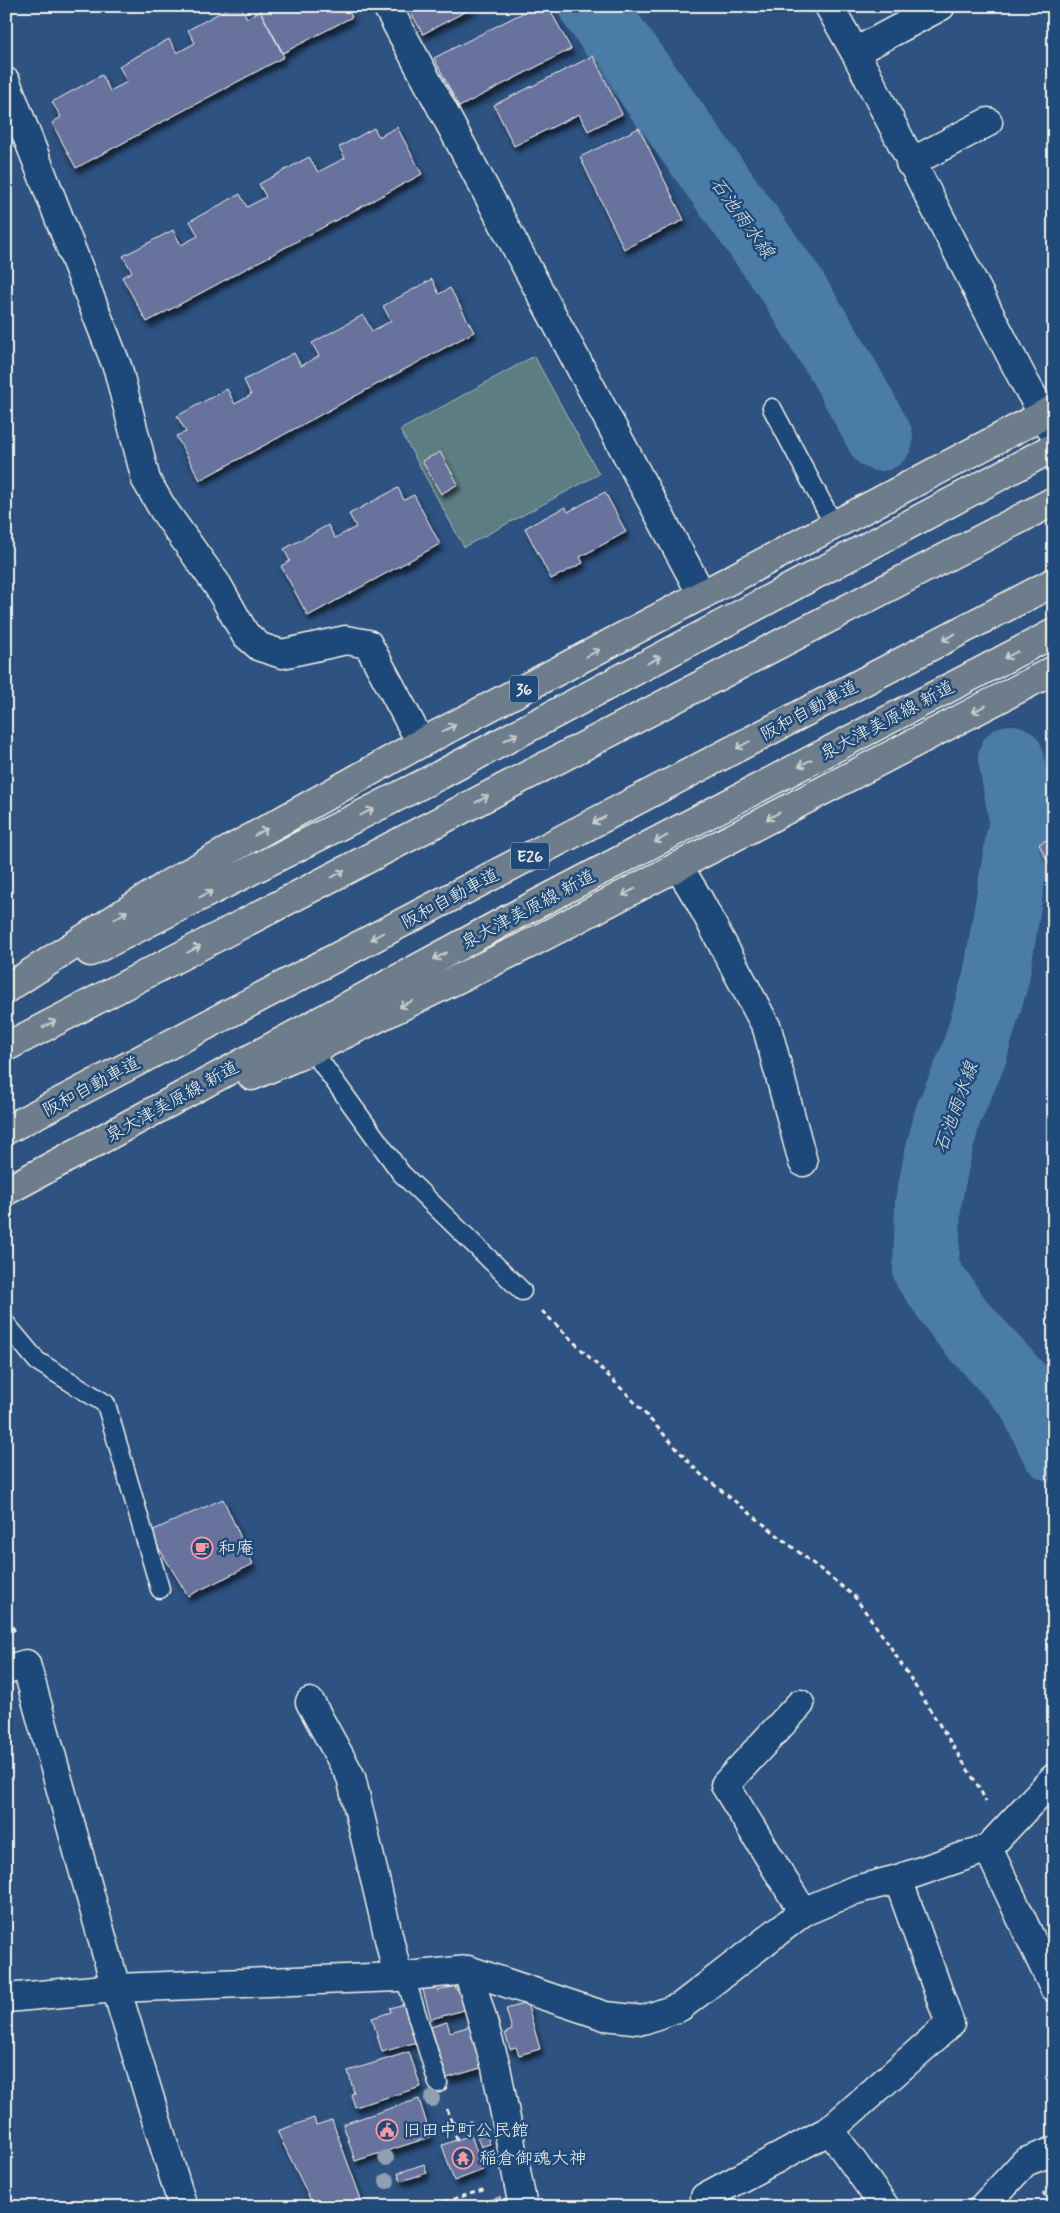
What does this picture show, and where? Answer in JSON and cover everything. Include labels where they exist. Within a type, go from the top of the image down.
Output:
[{"type":"main road","name":"36","points":[[6,989],[170,882],[421,743],[834,525],[1050,419]]},
{"type":"main road","name":"36","points":[[6,994],[440,775],[1054,447]]},
{"type":"main road","points":[[6,1047],[1054,501]]},
{"type":"main road","name":"阪和自動車道","points":[[6,1130],[1054,582]]},
{"type":"main road","name":"泉大津美原線 新道","points":[[6,1191],[514,916],[1054,633]]},
{"type":"main road","points":[[90,1146],[312,1050],[525,946],[1054,670]]},
{"type":"street","points":[[387,6],[702,595]]},
{"type":"street","points":[[829,6],[855,52],[910,163],[1024,382],[1050,419]]},
{"type":"street","points":[[855,52],[940,6]]},
{"type":"street","points":[[6,82],[118,369],[146,480],[163,509],[218,586],[245,634],[260,646],[282,654],[346,640],[368,644],[421,743]]},
{"type":"street","points":[[910,163],[988,122]]},
{"type":"street","points":[[678,866],[699,900],[767,1028],[802,1162]]},
{"type":"street","points":[[6,1670],[26,1664],[116,1988],[182,2207]]},
{"type":"street","points":[[310,1702],[351,1777],[402,1977]]},
{"type":"street","points":[[800,1704],[725,1785],[803,1912]]},
{"type":"street","points":[[6,1998],[116,1988],[402,1977],[468,1970],[605,2016],[643,2020],[680,2007],[803,1912],[855,1890],[898,1879],[994,1841],[1054,1778]]},
{"type":"street","points":[[994,1841],[1054,1988]]},
{"type":"street","points":[[710,2207],[706,2197],[830,2130],[950,2024],[898,1879]]},
{"type":"street","points":[[468,1970],[496,2067],[523,2207]]},
{"type":"street","points":[[830,2130],[886,2207]]},
{"type":"street","points":[[983,2207],[1025,2162],[1054,2151]]},
{"type":"lane","points":[[772,408],[834,525]]},
{"type":"lane","points":[[312,1050],[401,1173],[522,1291]]},
{"type":"lane","points":[[6,1324],[37,1361],[106,1404],[160,1589]]},
{"type":"lane","points":[[402,1977],[438,2083]]},
{"type":"path","points":[[522,1291],[628,1395],[698,1472],[854,1596],[888,1643],[980,1788],[994,1841]]},
{"type":"path","points":[[451,2123],[476,2122]]},
{"type":"path","points":[[427,2207],[517,2179]]},
{"type":"green space","points":[[534,356],[599,474],[464,547],[400,430]]},
{"type":"building","points":[[232,6],[241,6],[247,18],[260,11],[284,57],[76,168],[52,123],[61,117],[52,102],[102,75],[110,91],[127,82],[119,66],[169,39],[177,53],[195,43],[188,30]]},
{"type":"building","points":[[265,6],[346,6],[352,17],[283,53],[259,9]]},
{"type":"building","points":[[407,6],[476,6],[423,34]]},
{"type":"building","points":[[536,6],[548,6],[571,49],[459,107],[434,58]]},
{"type":"building","points":[[593,56],[622,114],[588,131],[579,114],[514,146],[494,105]]},
{"type":"building","points":[[397,127],[422,174],[147,322],[122,277],[132,272],[123,256],[173,230],[181,245],[198,236],[190,221],[240,194],[247,207],[266,197],[259,184],[309,157],[318,172],[345,158],[339,147],[374,128],[379,137]]},
{"type":"building","points":[[639,128],[684,220],[624,249],[580,157]]},
{"type":"building","points":[[432,279],[439,294],[450,288],[474,332],[200,480],[176,436],[186,432],[177,416],[227,389],[235,404],[251,395],[244,380],[294,353],[301,366],[319,356],[312,343],[363,315],[372,331],[391,321],[383,306]]},
{"type":"building","points":[[440,452],[458,484],[441,494],[422,461]]},
{"type":"building","points":[[398,488],[404,500],[414,495],[440,544],[308,616],[281,566],[290,561],[284,549],[328,525],[335,538],[356,527],[349,514]]},
{"type":"building","points":[[605,492],[626,532],[580,557],[583,563],[551,579],[525,528],[565,507],[568,512]]},
{"type":"building","points":[[1054,836],[1054,874],[1039,844]]},
{"type":"building","name":"和庵","points":[[223,1499],[253,1564],[188,1596],[149,1532]]},
{"type":"building","points":[[436,1986],[438,1991],[455,1986],[457,1991],[462,1989],[468,2009],[431,2019],[423,1990]]},
{"type":"building","points":[[527,2003],[540,2049],[519,2055],[516,2047],[510,2049],[505,2033],[512,2030],[506,2009]]},
{"type":"building","points":[[405,2004],[417,2042],[382,2052],[372,2018],[391,2012],[390,2008]]},
{"type":"building","points":[[447,2022],[450,2032],[471,2026],[484,2067],[447,2078],[431,2027]]},
{"type":"building","points":[[409,2052],[421,2087],[355,2107],[351,2094],[354,2093],[348,2071]]},
{"type":"building","name":"旧田中町公民館","points":[[419,2099],[431,2137],[355,2161],[343,2124]]},
{"type":"building","points":[[314,2118],[316,2125],[332,2120],[364,2207],[314,2207],[277,2131]]},
{"type":"building","points":[[486,2133],[490,2144],[481,2147],[477,2137]]},
{"type":"building","name":"稲倉御魂大神","points":[[471,2135],[483,2170],[454,2181],[442,2145]]},
{"type":"building","points":[[424,2164],[427,2173],[401,2181],[398,2173]]},
{"type":"building","points":[[500,2197],[503,2207],[466,2207]]},
{"type":"waterway","name":"石池雨水線","points":[[592,6],[790,283],[842,368],[880,438]]},
{"type":"waterway","name":"石池雨水線","points":[[1011,758],[1022,819],[996,978],[973,1057],[948,1115],[937,1158],[928,1203],[926,1271],[960,1320],[1029,1397],[1054,1449]]},
{"type":"place","name":"和庵","points":[[202,1548]]},
{"type":"place","name":"旧田中町公民館","points":[[387,2130]]},
{"type":"place","name":"稲倉御魂大神","points":[[463,2158]]}]
